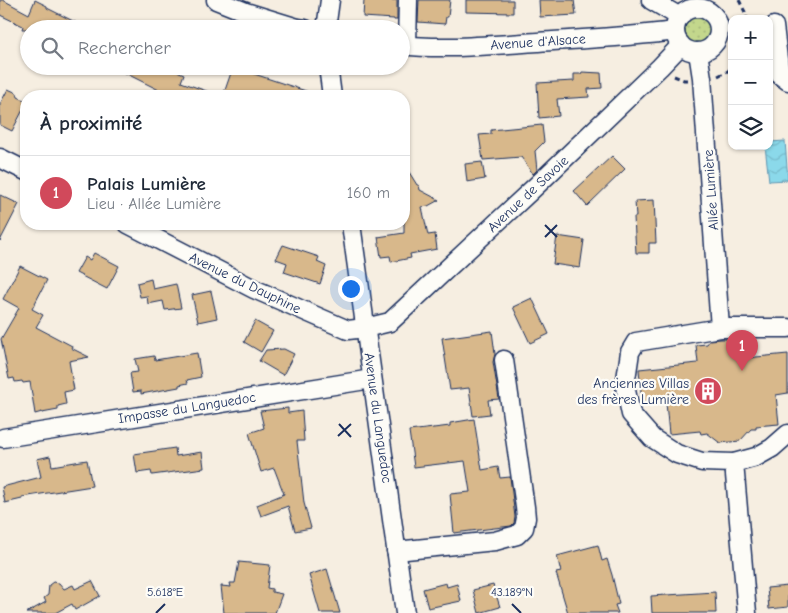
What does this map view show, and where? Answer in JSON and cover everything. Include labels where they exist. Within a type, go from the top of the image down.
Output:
[{"type":"street","points":[[216,0],[272,20]]},
{"type":"street","points":[[327,20],[330,0]]},
{"type":"street","points":[[406,20],[408,0]]},
{"type":"street","points":[[651,0],[679,31],[686,49],[698,52],[711,48],[725,29],[718,24],[712,14],[695,4],[679,31]]},
{"type":"street","points":[[777,26],[780,75],[788,81]]},
{"type":"street","name":"Avenue d'Alsace","points":[[410,46],[482,46],[679,31]]},
{"type":"street","name":"Avenue de Savoie","points":[[365,328],[390,322],[536,186],[679,31]]},
{"type":"street","name":"Allée Lumière","points":[[698,52],[702,78],[720,328]]},
{"type":"street","points":[[329,75],[331,90]]},
{"type":"street","points":[[0,158],[20,168]]},
{"type":"street","name":"Avenue du Dauphine","points":[[140,230],[254,289],[306,313],[348,330],[365,328]]},
{"type":"street","name":"Avenue du Languedoc","points":[[352,230],[405,613]]},
{"type":"street","points":[[788,328],[720,328],[636,342],[630,352],[625,386],[631,414],[652,438],[677,454],[702,462],[734,463],[756,457],[772,448],[788,434]]},
{"type":"street","points":[[396,551],[494,541],[517,535],[524,528],[525,508],[504,360]]},
{"type":"street","name":"Impasse du Languedoc","points":[[3,438],[372,379]]},
{"type":"street","points":[[734,463],[747,613]]},
{"type":"path","points":[[739,0],[746,15]]},
{"type":"green space","points":[[697,18],[706,22],[710,31],[706,40],[697,44],[688,40],[684,31],[688,22]]},
{"type":"water","points":[[785,141],[788,180],[769,181],[765,150],[773,150],[773,142]]},
{"type":"building","points":[[0,0],[29,14],[35,0],[71,20],[20,20],[20,25],[0,15]]},
{"type":"building","points":[[364,0],[397,0],[397,20],[363,17]]},
{"type":"building","points":[[419,0],[450,0],[448,17],[446,17],[445,24],[418,22]]},
{"type":"building","points":[[466,0],[513,0],[513,13],[466,12]]},
{"type":"building","points":[[539,0],[574,0],[576,15],[540,17]]},
{"type":"building","points":[[582,72],[601,73],[602,88],[588,89],[589,97],[557,99],[559,116],[539,118],[537,83],[574,81],[574,74],[581,74]]},
{"type":"building","points":[[129,75],[184,75],[181,82],[204,90],[159,90]]},
{"type":"building","points":[[230,75],[257,75],[303,90],[225,90]]},
{"type":"building","points":[[8,89],[17,93],[20,98],[20,116],[12,131],[0,125],[0,104]]},
{"type":"building","points":[[542,125],[544,142],[535,151],[537,170],[533,174],[521,157],[483,160],[479,135],[491,134],[491,130]]},
{"type":"building","points":[[612,156],[625,169],[587,206],[574,191]]},
{"type":"building","points":[[482,162],[485,179],[467,182],[465,164]]},
{"type":"building","points":[[410,174],[417,185],[419,185],[420,190],[439,200],[422,207],[428,235],[435,234],[437,249],[410,254],[411,258],[391,262],[390,256],[381,257],[378,237],[404,233],[404,230],[410,230]]},
{"type":"building","points":[[0,195],[19,204],[0,241]]},
{"type":"building","points":[[654,200],[656,243],[649,243],[649,253],[636,253],[635,201]]},
{"type":"building","points":[[557,236],[584,240],[580,268],[553,264]]},
{"type":"building","points":[[283,245],[319,257],[317,262],[326,266],[320,284],[284,272],[287,263],[276,259]]},
{"type":"building","points":[[94,253],[119,266],[107,289],[76,273],[85,257],[90,260]]},
{"type":"building","points":[[20,266],[47,280],[32,309],[43,315],[36,327],[89,357],[69,361],[74,390],[64,392],[66,404],[58,406],[58,410],[35,414],[30,382],[15,382],[14,378],[9,379],[1,339],[19,308],[3,299]]},
{"type":"building","points":[[151,279],[153,289],[176,284],[181,308],[165,310],[163,301],[148,304],[147,296],[140,297],[137,283]]},
{"type":"building","points":[[211,291],[217,318],[198,322],[192,295]]},
{"type":"building","points":[[532,298],[549,334],[530,343],[513,307]]},
{"type":"building","points":[[255,321],[273,331],[261,352],[244,342]]},
{"type":"building","points":[[492,331],[495,354],[493,362],[499,399],[488,400],[490,414],[473,416],[469,388],[450,390],[442,338]]},
{"type":"building","name":"Anciennes Villas des frères Lumière","points":[[710,340],[744,340],[746,358],[788,354],[788,393],[776,395],[779,424],[756,426],[756,429],[751,429],[740,441],[720,443],[707,433],[701,434],[700,431],[669,434],[666,403],[642,405],[639,369],[698,363],[696,345],[707,344]]},
{"type":"building","points":[[284,349],[294,354],[283,375],[259,361],[266,350]]},
{"type":"building","points":[[197,353],[201,377],[187,380],[188,383],[179,385],[179,387],[141,394],[141,391],[133,392],[130,373],[138,372],[135,359],[154,356],[155,360]]},
{"type":"building","points":[[288,408],[288,413],[302,411],[304,441],[297,441],[304,503],[311,528],[295,531],[288,506],[261,516],[257,505],[284,494],[274,468],[261,472],[249,433],[264,428],[260,411]]},
{"type":"building","points":[[474,419],[482,470],[498,467],[500,478],[510,477],[515,517],[514,523],[511,526],[454,533],[450,494],[470,492],[465,461],[414,467],[409,431],[450,426],[450,423]]},
{"type":"building","points":[[175,448],[176,456],[202,452],[204,468],[152,475],[151,471],[137,473],[134,454]]},
{"type":"building","points":[[50,456],[52,466],[87,460],[92,486],[22,497],[22,499],[5,503],[2,487],[41,477],[37,459]]},
{"type":"building","points":[[598,545],[602,561],[607,559],[612,575],[619,604],[615,605],[618,613],[568,613],[556,573],[561,572],[557,556]]},
{"type":"building","points":[[239,562],[270,565],[267,588],[272,589],[272,592],[282,594],[275,613],[224,613],[221,586],[231,587],[230,583],[235,583]]},
{"type":"building","points":[[327,569],[340,613],[320,613],[309,575]]},
{"type":"building","points":[[92,581],[100,596],[75,610],[72,604],[55,613],[26,613],[46,602],[44,598],[48,595],[49,585],[53,582],[59,583],[64,589],[73,585],[75,589]]},
{"type":"building","points":[[446,583],[447,587],[457,584],[461,601],[428,608],[423,589]]},
{"type":"building","points":[[493,585],[500,607],[479,613],[473,590]]},
{"type":"building","points":[[788,586],[788,607],[769,609],[767,588]]},
{"type":"building","points":[[715,592],[716,613],[652,613],[651,596]]},
{"type":"place","name":"Palais Lumière","points":[[742,371]]},
{"type":"place","name":"Anciennes Villas des frères Lumière","points":[[708,391]]}]
